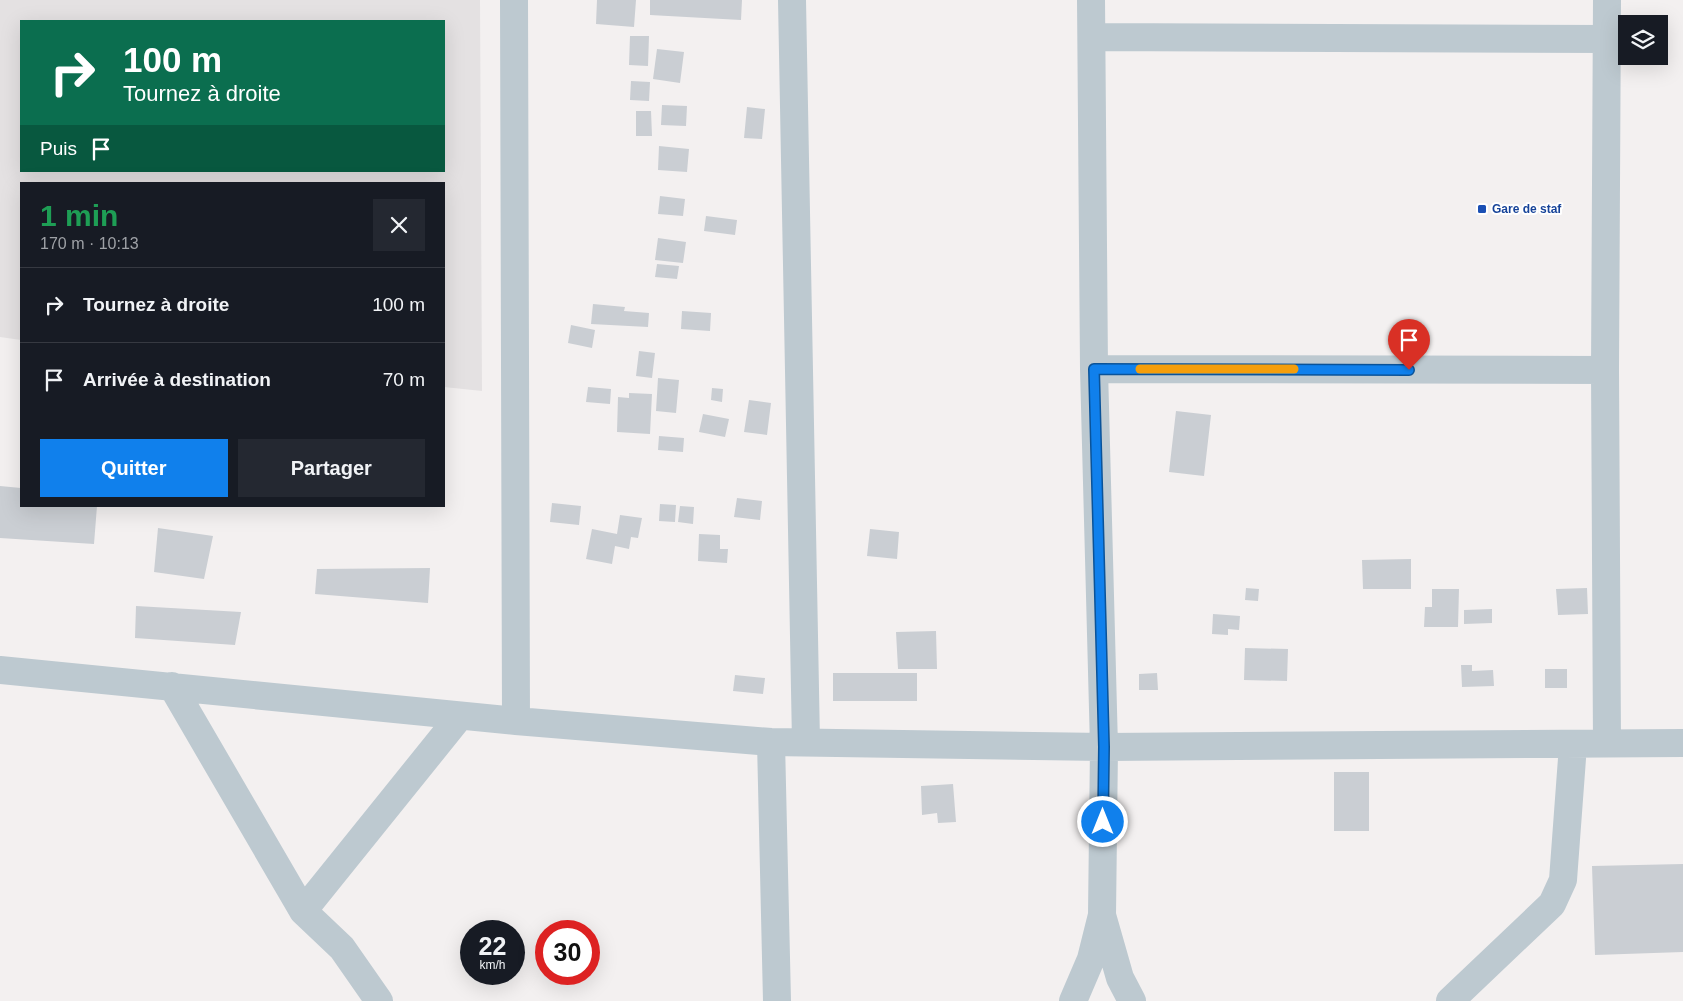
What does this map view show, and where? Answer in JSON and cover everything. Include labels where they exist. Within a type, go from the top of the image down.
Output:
[{"type":"street","points":[[514,0],[516,721]]},
{"type":"street","points":[[792,0],[806,742]]},
{"type":"street","points":[[1073,1001],[1091,958],[1102,915],[1104,747],[1094,369],[1091,0]]},
{"type":"street","points":[[1607,0],[1605,370],[1608,743]]},
{"type":"street","points":[[1092,37],[1607,39]]},
{"type":"street","points":[[1094,369],[1605,370]]},
{"type":"street","points":[[0,670],[460,716],[771,742],[1104,747],[1683,743]]},
{"type":"street","points":[[172,686],[303,911],[342,948],[379,1001]]},
{"type":"street","points":[[303,911],[460,716]]},
{"type":"street","points":[[771,742],[777,1001]]},
{"type":"street","points":[[1450,1001],[1552,904],[1564,880],[1573,745]]},
{"type":"street","points":[[1102,915],[1120,978],[1132,1001]]},
{"type":"shaded area","points":[[0,0],[480,0],[482,391],[445,387],[445,182],[20,182],[20,340],[0,337]]},
{"type":"building","points":[[597,0],[636,0],[634,27],[596,24]]},
{"type":"building","points":[[650,0],[742,0],[741,20],[650,15]]},
{"type":"building","points":[[630,36],[649,36],[648,66],[629,65]]},
{"type":"building","points":[[657,49],[684,52],[680,83],[653,79]]},
{"type":"building","points":[[631,81],[650,82],[649,101],[630,100]]},
{"type":"building","points":[[662,105],[687,106],[686,126],[661,125]]},
{"type":"building","points":[[747,107],[765,109],[762,139],[744,138]]},
{"type":"building","points":[[636,111],[651,111],[652,136],[636,136]]},
{"type":"building","points":[[659,146],[689,149],[687,172],[658,170]]},
{"type":"building","points":[[660,196],[685,199],[683,216],[658,214]]},
{"type":"building","points":[[706,216],[737,220],[735,235],[704,231]]},
{"type":"building","points":[[658,238],[686,242],[683,263],[655,260]]},
{"type":"building","points":[[657,264],[679,266],[677,279],[655,277]]},
{"type":"building","points":[[593,304],[625,307],[624,311],[649,313],[648,327],[591,324]]},
{"type":"building","points":[[682,311],[711,313],[710,331],[681,329]]},
{"type":"building","points":[[571,325],[595,330],[592,348],[568,343]]},
{"type":"building","points":[[639,351],[655,353],[652,378],[636,376]]},
{"type":"building","points":[[658,378],[679,380],[676,413],[656,411]]},
{"type":"building","points":[[588,387],[611,389],[610,404],[586,402]]},
{"type":"building","points":[[712,388],[723,389],[722,402],[711,400]]},
{"type":"building","points":[[629,393],[652,394],[650,434],[617,432],[618,397],[629,398]]},
{"type":"building","points":[[749,400],[771,403],[767,435],[744,432]]},
{"type":"building","points":[[1176,411],[1211,415],[1204,476],[1169,472]]},
{"type":"building","points":[[703,414],[729,419],[725,437],[699,432]]},
{"type":"building","points":[[659,436],[684,438],[683,452],[658,450]]},
{"type":"building","points":[[0,486],[20,488],[20,507],[97,507],[94,544],[0,538]]},
{"type":"building","points":[[737,498],[762,501],[760,520],[734,517]]},
{"type":"building","points":[[552,503],[581,506],[579,525],[550,522]]},
{"type":"building","points":[[660,504],[676,505],[675,522],[659,521]]},
{"type":"building","points":[[680,506],[694,507],[693,524],[678,522]]},
{"type":"building","points":[[620,515],[642,518],[638,538],[631,537],[629,549],[615,546],[612,564],[586,559],[592,529],[617,534]]},
{"type":"building","points":[[158,528],[213,536],[204,579],[154,572]]},
{"type":"building","points":[[870,529],[899,532],[897,559],[867,556]]},
{"type":"building","points":[[699,534],[720,535],[720,549],[728,549],[727,563],[698,561]]},
{"type":"building","points":[[1411,559],[1411,589],[1363,589],[1362,560]]},
{"type":"building","points":[[430,568],[428,603],[315,594],[317,569]]},
{"type":"building","points":[[1246,588],[1259,589],[1258,601],[1245,600]]},
{"type":"building","points":[[1587,588],[1588,614],[1558,615],[1556,589]]},
{"type":"building","points":[[1432,589],[1459,589],[1458,627],[1424,627],[1425,607],[1432,607]]},
{"type":"building","points":[[136,606],[241,612],[235,645],[135,638]]},
{"type":"building","points":[[1492,609],[1492,623],[1464,624],[1464,610]]},
{"type":"building","points":[[1213,614],[1240,616],[1239,630],[1228,629],[1228,635],[1212,634]]},
{"type":"building","points":[[936,631],[937,669],[898,669],[896,632]]},
{"type":"building","points":[[1245,648],[1288,649],[1287,681],[1244,680]]},
{"type":"building","points":[[1461,665],[1472,665],[1472,671],[1493,670],[1494,686],[1462,687]]},
{"type":"building","points":[[1545,669],[1567,669],[1567,688],[1545,688]]},
{"type":"building","points":[[833,673],[917,673],[917,701],[833,701]]},
{"type":"building","points":[[1157,673],[1158,690],[1139,690],[1139,674]]},
{"type":"building","points":[[735,675],[765,678],[763,694],[733,691]]},
{"type":"building","points":[[1334,772],[1369,772],[1369,831],[1334,831]]},
{"type":"building","points":[[953,784],[956,822],[938,823],[937,813],[922,815],[921,786]]},
{"type":"building","points":[[1683,864],[1683,952],[1595,955],[1592,866]]},
{"type":"slow traffic","points":[[1140,369],[1294,369]]},
{"type":"place","name":"Gare de staf","points":[[1482,209]]},
{"type":"route","points":[[1103,822],[1104,747],[1094,369],[1409,370]]}]
